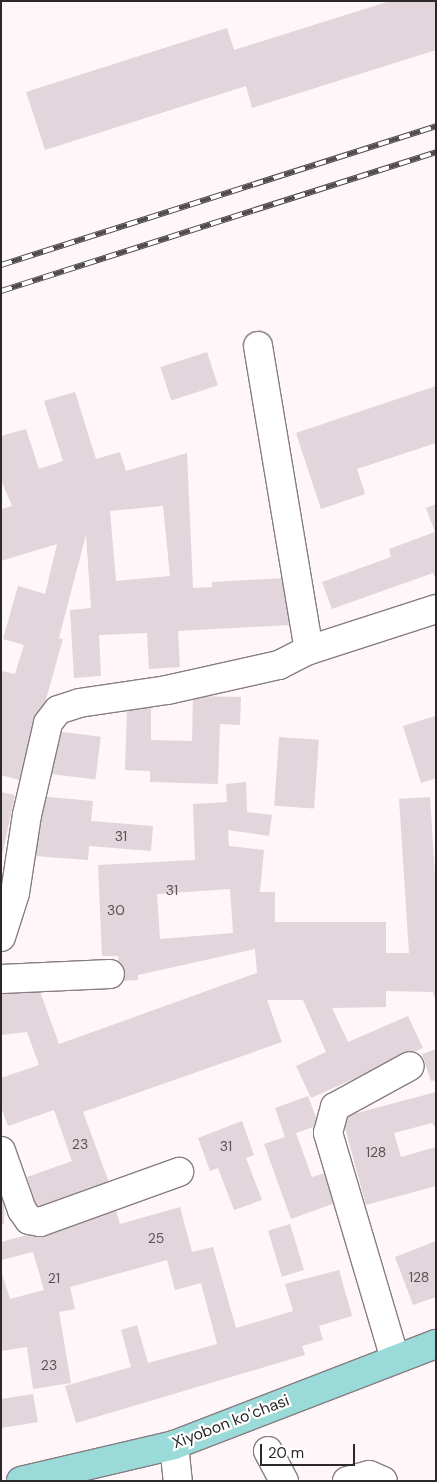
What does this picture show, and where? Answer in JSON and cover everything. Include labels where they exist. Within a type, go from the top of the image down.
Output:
[{"type":"main road","name":"Xiyobon koʻchasi","points":[[21,1481],[174,1445],[436,1344]]},
{"type":"street","points":[[258,346],[309,650]]},
{"type":"street","points":[[1,937],[15,893],[26,815],[48,724],[58,710],[80,703],[167,690],[279,665],[309,650],[436,609]]},
{"type":"street","points":[[1,978],[110,974]]},
{"type":"street","points":[[395,1359],[328,1133],[335,1107],[410,1066]]},
{"type":"street","points":[[1,1151],[22,1210],[29,1220],[40,1222],[179,1172]]},
{"type":"street","points":[[174,1445],[178,1481]]},
{"type":"street","points":[[268,1451],[284,1481]]},
{"type":"street","points":[[347,1481],[369,1475],[383,1481]]},
{"type":"building","points":[[390,1],[436,1],[436,50],[252,108],[246,86],[45,150],[26,92],[227,28],[234,50]]},
{"type":"building","points":[[207,352],[218,385],[171,400],[160,367]]},
{"type":"building","points":[[436,386],[436,443],[357,469],[365,494],[321,509],[296,433]]},
{"type":"building","points":[[75,392],[96,459],[120,452],[126,471],[187,453],[193,588],[212,587],[212,582],[286,578],[289,625],[178,631],[180,667],[149,669],[147,633],[99,635],[101,676],[74,678],[70,610],[91,608],[86,535],[59,638],[63,639],[23,781],[1,775],[1,671],[15,674],[24,645],[3,639],[18,586],[45,594],[57,544],[1,561],[1,509],[12,506],[1,480],[1,436],[26,429],[39,469],[63,461],[44,401]],"holes":[[[163,506],[170,576],[116,581],[110,511]]]},
{"type":"building","points":[[436,504],[436,580],[433,573],[332,609],[322,582],[391,557],[389,549],[435,532],[426,508]]},
{"type":"building","points":[[193,696],[241,697],[240,725],[220,724],[218,784],[150,782],[150,771],[125,770],[127,708],[151,708],[151,740],[192,741]]},
{"type":"building","points":[[435,716],[436,778],[421,783],[403,726]]},
{"type":"building","points":[[54,731],[101,737],[95,779],[49,774]]},
{"type":"building","points":[[279,737],[319,740],[314,809],[274,806]]},
{"type":"building","points":[[246,782],[247,812],[272,815],[269,836],[228,830],[229,846],[264,850],[260,892],[275,892],[275,922],[386,922],[386,953],[409,953],[399,799],[430,797],[436,893],[436,1003],[433,992],[386,991],[386,1007],[332,1008],[348,1042],[408,1016],[423,1048],[311,1098],[296,1066],[326,1052],[303,1000],[267,1000],[282,1042],[83,1112],[110,1185],[38,1210],[27,1177],[72,1161],[54,1110],[8,1126],[1,1107],[1,1078],[39,1065],[27,1032],[1,1035],[1,994],[39,989],[59,1044],[257,973],[255,949],[138,975],[138,980],[119,981],[118,956],[102,956],[98,865],[195,860],[193,804],[227,802],[226,784]],"holes":[[[230,889],[233,933],[160,939],[157,894]]]},
{"type":"building","points":[[1,792],[15,795],[2,856],[1,856]]},
{"type":"building","points":[[38,796],[93,801],[91,821],[153,826],[151,851],[89,846],[88,860],[34,856]]},
{"type":"building","points":[[436,1049],[436,1080],[431,1081],[422,1054]]},
{"type":"building","points":[[436,1092],[436,1128],[432,1123],[394,1133],[401,1157],[436,1147],[436,1186],[366,1205],[342,1117]]},
{"type":"building","points":[[308,1096],[319,1125],[296,1133],[312,1177],[335,1170],[346,1199],[291,1219],[264,1144],[285,1137],[275,1108]]},
{"type":"building","points":[[242,1121],[254,1155],[246,1158],[262,1200],[234,1210],[218,1168],[210,1171],[198,1138]]},
{"type":"building","points":[[1,1170],[5,1170],[4,1224],[1,1224]]},
{"type":"building","points":[[180,1207],[192,1252],[213,1247],[236,1328],[293,1311],[285,1284],[339,1270],[352,1316],[319,1326],[323,1340],[302,1346],[305,1355],[76,1423],[65,1386],[131,1367],[121,1330],[137,1325],[148,1363],[217,1344],[201,1283],[175,1290],[167,1260],[70,1287],[75,1309],[59,1312],[71,1383],[33,1389],[27,1347],[1,1351],[1,1271],[10,1299],[44,1290],[33,1252],[1,1260],[1,1242],[116,1211],[120,1224]]},
{"type":"building","points":[[290,1224],[304,1270],[282,1277],[268,1231]]},
{"type":"building","points":[[436,1241],[436,1297],[413,1305],[395,1257]]},
{"type":"building","points":[[33,1394],[38,1422],[1,1428],[1,1399]]},
{"type":"railway","points":[[1,265],[436,126]]},
{"type":"railway","points":[[1,291],[436,152]]}]
